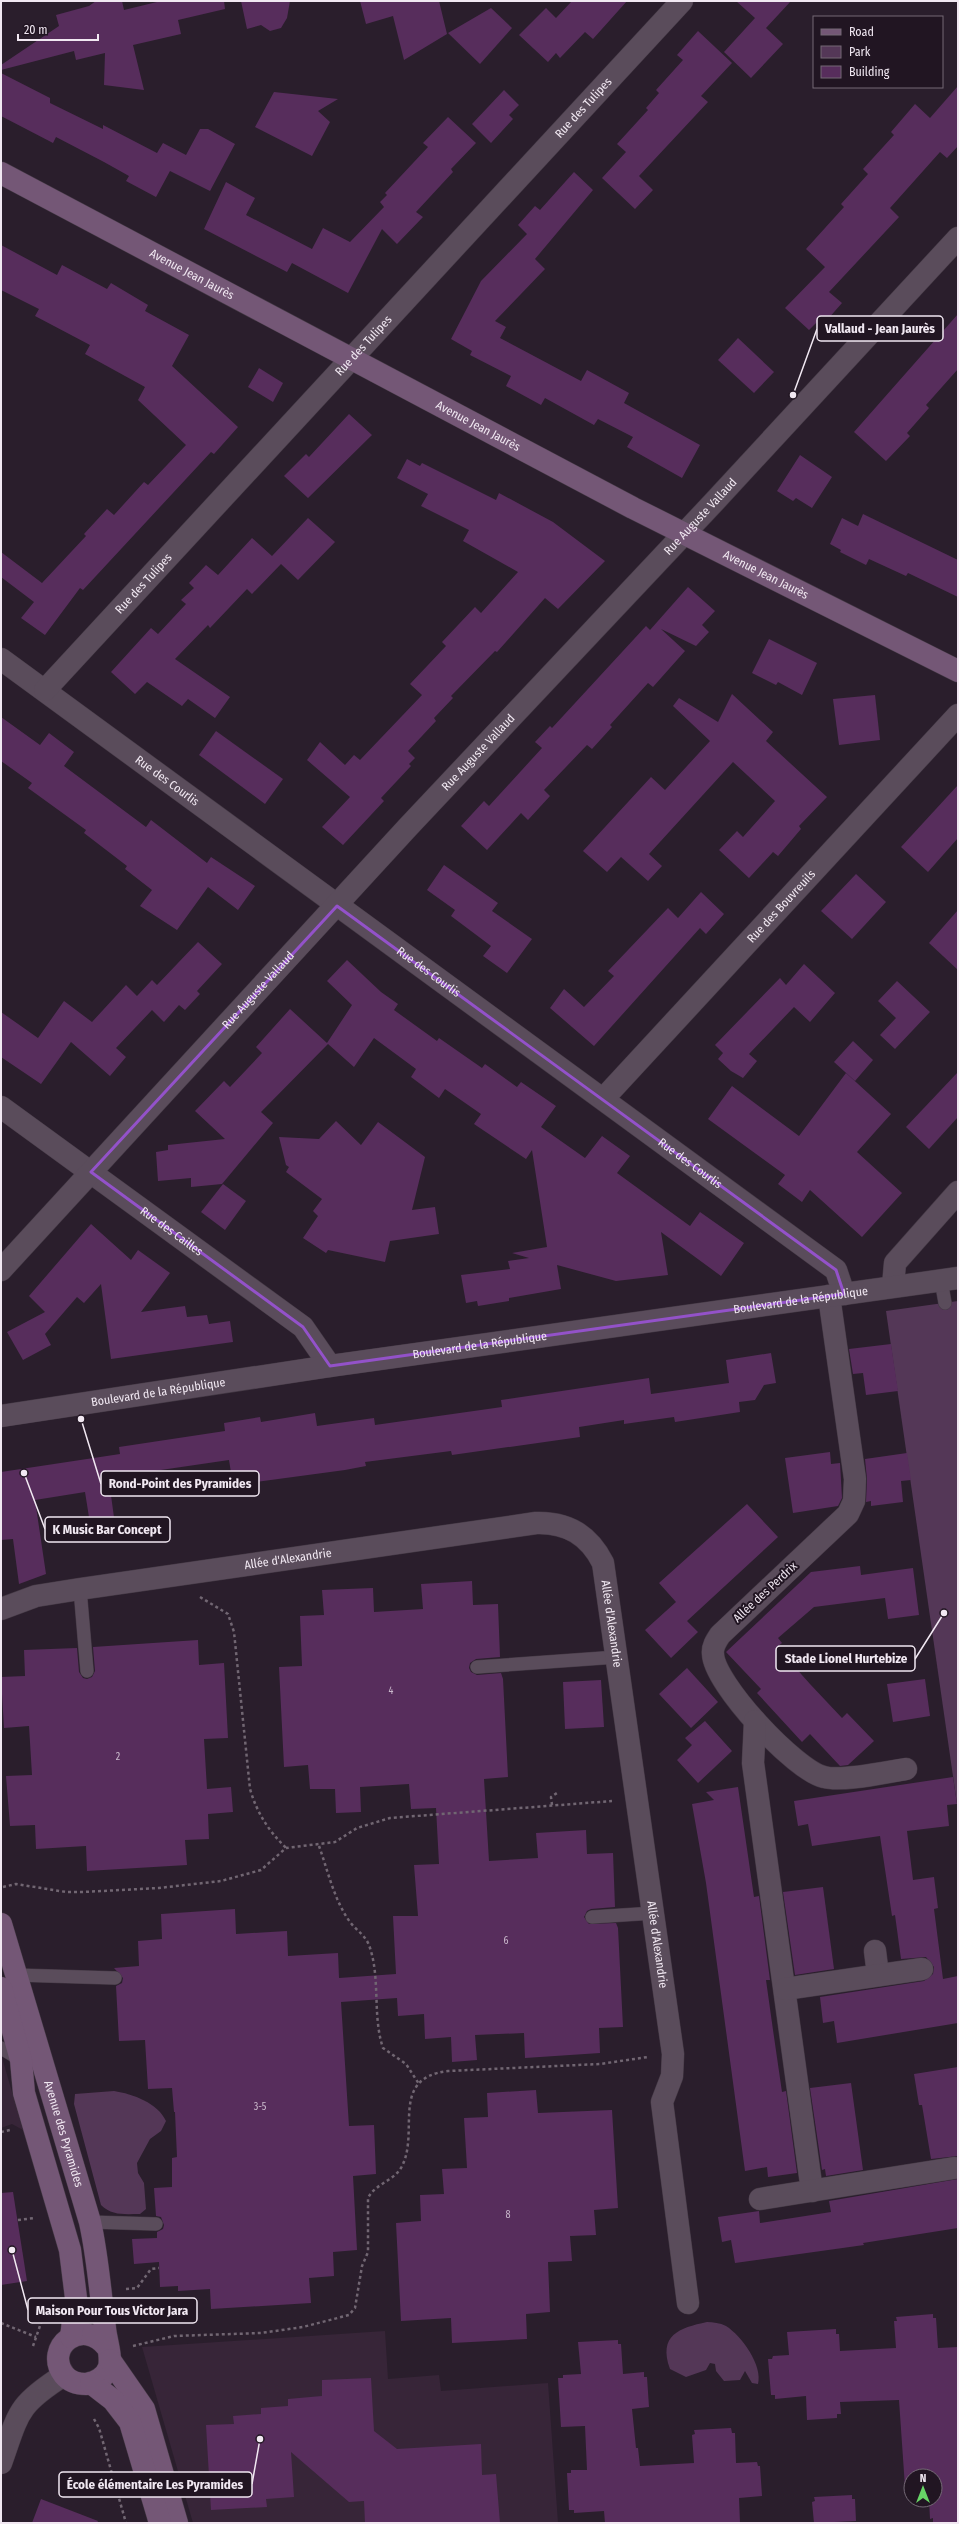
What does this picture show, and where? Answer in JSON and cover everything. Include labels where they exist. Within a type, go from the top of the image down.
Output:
[{"type":"main road","name":"Avenue Jean Jaurès","points":[[1,174],[684,533],[958,671]]},
{"type":"main road","name":"Avenue des Pyramides","points":[[1,1924],[21,2060],[24,2092],[70,2250],[76,2298],[71,2337]]},
{"type":"main road","name":"Avenue des Pyramides","points":[[9,1982],[90,2222],[98,2257],[109,2354]]},
{"type":"main road","name":"Avenue des Pyramides","points":[[64,2375],[60,2368],[59,2354],[64,2342],[71,2337],[88,2333],[102,2340],[109,2354],[144,2409],[177,2523]]},
{"type":"main road","points":[[64,2375],[76,2383],[91,2383],[104,2375],[109,2354]]},
{"type":"main road","points":[[91,2383],[113,2400],[130,2422],[160,2523]]},
{"type":"street","name":"Rue des Tulipes","points":[[45,690],[682,1]]},
{"type":"street","name":"Rue Auguste Vallaud","points":[[1,1270],[958,238]]},
{"type":"street","name":"Rue des Courlis","points":[[1,658],[337,906],[604,1098],[836,1270],[837,1295]]},
{"type":"street","name":"Rue des Bouvreuils","points":[[604,1098],[958,715]]},
{"type":"street","name":"Rue des Cailles","points":[[1,1107],[304,1327],[330,1366]]},
{"type":"street","points":[[893,1286],[895,1263],[958,1192]]},
{"type":"street","name":"Boulevard de la République","points":[[1,1416],[330,1366],[950,1279]]},
{"type":"street","name":"Allée des Perdrix","points":[[837,1295],[855,1479],[854,1501],[848,1514],[720,1635],[714,1644],[713,1654],[715,1664],[755,1721],[797,1762],[811,1772],[825,1778],[906,1769]]},
{"type":"street","name":"Allée d'Alexandrie","points":[[1,1609],[36,1596],[80,1589],[477,1531],[553,1522],[568,1527],[589,1541],[604,1563],[674,2054],[672,2076],[662,2102],[688,2303]]},
{"type":"street","points":[[755,1721],[754,1763],[812,2192]]},
{"type":"street","points":[[875,1951],[878,1975]]},
{"type":"street","points":[[785,1989],[922,1969]]},
{"type":"street","points":[[760,2200],[954,2168]]},
{"type":"street","points":[[1,2463],[22,2408],[32,2396],[64,2375]]},
{"type":"lane","points":[[945,1303],[950,1279]]},
{"type":"lane","points":[[80,1589],[87,1671]]},
{"type":"lane","points":[[477,1667],[617,1657]]},
{"type":"lane","points":[[592,1917],[654,1913]]},
{"type":"lane","points":[[9,1982],[115,1978]]},
{"type":"lane","points":[[1,2048],[21,2060]]},
{"type":"lane","points":[[90,2222],[156,2224]]},
{"type":"path","points":[[196,1595],[228,1614],[234,1632],[250,1789],[255,1808],[265,1825],[286,1848]]},
{"type":"path","points":[[552,1806],[551,1798],[557,1794]]},
{"type":"path","points":[[3,1887],[16,1884],[66,1892],[159,1888],[221,1881],[261,1870],[286,1848],[301,1845],[319,1846],[335,1842],[357,1828],[390,1818],[637,1799]]},
{"type":"path","points":[[319,1846],[336,1896],[350,1922],[364,1936],[369,1946],[376,1984],[378,2028],[383,2048],[406,2064],[419,2084]]},
{"type":"path","points":[[133,2346],[174,2336],[261,2333],[303,2327],[349,2315],[355,2308],[361,2272],[368,2252],[368,2198],[372,2190],[398,2173],[402,2166],[408,2137],[411,2100],[419,2084],[430,2074],[448,2071],[600,2064],[674,2054]]},
{"type":"path","points":[[18,2220],[38,2217]]},
{"type":"path","points":[[119,2290],[137,2288],[151,2269],[159,2268]]},
{"type":"path","points":[[1,2323],[36,2337]]},
{"type":"highlighted area","points":[[337,906],[836,1270],[844,1294],[330,1366],[303,1327],[91,1172]]},
{"type":"shaded area","points":[[1,2054],[23,2130],[12,2124],[1,2128]]},
{"type":"shaded area","points":[[385,2331],[388,2379],[439,2375],[441,2391],[548,2383],[558,2523],[193,2523],[142,2347]]},
{"type":"green space","points":[[958,1301],[958,1811],[886,1311]]},
{"type":"green space","points":[[114,2091],[129,2094],[151,2104],[166,2121],[161,2131],[150,2139],[137,2163],[138,2173],[144,2183],[146,2209],[140,2214],[114,2213],[105,2209],[101,2205],[74,2104],[75,2094]]},
{"type":"green space","points":[[707,2322],[726,2326],[744,2344],[754,2360],[759,2377],[758,2384],[752,2383],[745,2371],[740,2380],[724,2381],[716,2371],[715,2364],[710,2363],[706,2370],[686,2377],[670,2369],[667,2357],[669,2341],[674,2335],[688,2327]]},
{"type":"building","points":[[96,1],[122,1],[124,10],[161,1],[224,1],[225,9],[178,20],[181,34],[133,45],[144,90],[104,85],[105,53],[76,60],[74,51],[1,70],[1,65],[59,26],[56,15],[89,6]]},
{"type":"building","points":[[241,1],[290,1],[287,18],[281,28],[270,31],[261,25],[247,29]]},
{"type":"building","points":[[360,1],[439,1],[447,34],[404,60],[393,16],[366,24]]},
{"type":"building","points":[[572,1],[627,1],[593,39],[585,32],[560,58],[556,53],[548,62],[519,35],[546,8],[556,18]]},
{"type":"building","points":[[736,1],[791,1],[766,28],[783,44],[751,78],[724,52],[755,18]]},
{"type":"building","points":[[491,8],[512,28],[480,64],[448,33]]},
{"type":"building","points":[[698,31],[732,63],[701,96],[708,102],[639,176],[653,190],[635,209],[602,178],[626,152],[617,144],[648,110],[646,108],[659,93],[656,90],[683,60],[677,55]]},
{"type":"building","points":[[1,73],[50,98],[50,103],[103,129],[103,125],[157,153],[163,143],[186,155],[200,129],[208,129],[235,144],[210,191],[170,171],[156,197],[126,181],[129,176],[104,162],[56,137],[53,143],[1,116]]},
{"type":"building","points":[[958,86],[958,146],[947,158],[940,152],[890,208],[899,217],[829,292],[842,303],[827,320],[823,316],[809,330],[785,308],[825,267],[806,249],[844,207],[841,204],[868,174],[863,169],[894,135],[891,132],[915,104],[930,118]]},
{"type":"building","points":[[504,90],[519,105],[509,115],[513,119],[491,143],[472,124]]},
{"type":"building","points":[[274,92],[338,99],[318,111],[330,122],[312,156],[255,127]]},
{"type":"building","points":[[448,117],[476,143],[451,169],[453,172],[416,212],[423,217],[397,244],[382,229],[348,293],[292,263],[287,272],[204,229],[226,182],[255,198],[246,215],[312,249],[323,228],[350,242],[384,207],[380,202],[387,195],[385,193],[428,147],[423,143]]},
{"type":"building","points":[[574,172],[593,190],[535,259],[545,269],[495,321],[506,327],[500,338],[581,381],[587,370],[629,393],[624,403],[700,445],[682,478],[627,447],[633,437],[598,419],[594,425],[545,398],[541,405],[506,386],[511,376],[470,355],[472,351],[451,339],[481,281],[527,234],[518,225],[535,206],[540,210]]},
{"type":"building","points":[[1,245],[57,275],[62,265],[107,289],[111,283],[148,305],[145,311],[189,335],[172,366],[238,427],[214,454],[211,452],[83,590],[80,588],[45,635],[21,618],[34,602],[1,577],[1,552],[42,583],[86,536],[84,534],[107,509],[114,515],[144,482],[148,485],[186,445],[138,400],[145,387],[85,354],[90,345],[35,316],[39,309],[1,290]]},
{"type":"building","points":[[958,314],[958,369],[926,405],[929,408],[907,433],[910,436],[886,461],[854,432]]},
{"type":"building","points":[[738,338],[774,372],[754,393],[718,360]]},
{"type":"building","points":[[259,368],[283,383],[273,402],[248,387]]},
{"type":"building","points":[[349,414],[372,435],[308,498],[284,476],[306,454],[309,457]]},
{"type":"building","points":[[800,455],[832,477],[812,508],[796,498],[793,501],[777,491]]},
{"type":"building","points":[[407,459],[420,466],[422,463],[496,500],[499,493],[553,522],[605,561],[558,609],[545,598],[497,652],[495,651],[451,696],[453,698],[434,718],[436,721],[408,751],[415,758],[409,764],[411,766],[381,798],[384,801],[343,845],[322,827],[350,797],[307,760],[320,742],[345,765],[354,755],[360,760],[422,695],[410,684],[446,646],[442,642],[475,607],[481,613],[518,572],[463,541],[469,530],[421,506],[428,494],[397,478]]},
{"type":"building","points":[[863,514],[958,560],[958,597],[908,573],[906,576],[869,559],[866,565],[840,552],[841,550],[830,544],[842,518],[858,526]]},
{"type":"building","points":[[308,518],[335,542],[298,580],[281,564],[252,594],[247,589],[210,628],[208,625],[175,659],[230,697],[215,718],[188,699],[182,706],[147,682],[135,694],[111,672],[151,628],[158,634],[186,604],[181,600],[194,588],[189,583],[206,565],[218,575],[252,538],[272,556]]},
{"type":"building","points":[[688,587],[715,611],[702,625],[709,632],[696,646],[661,629],[685,651],[653,687],[648,683],[610,725],[612,727],[592,749],[587,745],[544,790],[550,796],[528,820],[521,813],[487,850],[461,826],[484,801],[489,806],[542,748],[535,742],[550,726],[552,728],[646,626],[650,630]]},
{"type":"building","points":[[769,639],[817,663],[802,695],[778,682],[776,685],[752,673]]},
{"type":"building","points":[[732,694],[773,732],[766,741],[827,797],[799,826],[801,829],[778,856],[773,852],[749,878],[719,850],[737,831],[743,837],[775,801],[733,762],[649,854],[662,866],[648,881],[621,857],[607,872],[583,851],[651,777],[665,790],[710,741],[673,706],[679,698],[718,722]]},
{"type":"building","points":[[875,695],[880,740],[839,745],[833,699]]},
{"type":"building","points":[[1,717],[40,745],[49,733],[74,752],[64,766],[146,827],[151,820],[207,863],[211,857],[255,886],[238,910],[208,887],[177,930],[140,906],[152,890],[125,869],[127,866],[84,833],[86,830],[28,788],[32,783],[1,761]]},
{"type":"building","points":[[216,731],[283,779],[265,804],[199,755]]},
{"type":"building","points":[[958,785],[958,838],[928,872],[901,847]]},
{"type":"building","points":[[444,865],[498,903],[492,911],[532,939],[507,973],[483,956],[491,946],[451,916],[455,910],[427,890]]},
{"type":"building","points":[[856,874],[886,902],[852,939],[821,911]]},
{"type":"building","points":[[701,892],[724,914],[706,934],[700,928],[594,1046],[550,1008],[564,989],[584,1007],[614,976],[608,971],[668,908],[678,918]]},
{"type":"building","points":[[958,910],[958,970],[929,943]]},
{"type":"building","points":[[198,942],[222,964],[197,991],[200,994],[185,1010],[179,1005],[164,1022],[152,1010],[116,1048],[126,1057],[110,1076],[71,1042],[41,1084],[1,1057],[1,1012],[38,1038],[64,1001],[92,1022],[126,985],[137,996],[152,980],[157,985]]},
{"type":"building","points":[[347,960],[381,992],[398,1004],[394,1010],[437,1041],[439,1038],[482,1068],[485,1064],[517,1087],[521,1082],[556,1106],[541,1127],[585,1158],[602,1136],[630,1156],[617,1173],[690,1226],[700,1212],[744,1243],[721,1276],[661,1232],[668,1275],[616,1281],[557,1265],[561,1289],[509,1298],[509,1301],[478,1306],[477,1301],[466,1303],[461,1275],[510,1269],[508,1261],[529,1258],[512,1253],[547,1247],[532,1150],[526,1159],[474,1124],[481,1114],[445,1089],[439,1098],[411,1077],[416,1069],[374,1038],[354,1067],[328,1044],[261,1112],[273,1123],[222,1184],[191,1187],[191,1178],[158,1181],[156,1152],[168,1150],[168,1145],[225,1139],[195,1111],[224,1081],[230,1087],[262,1053],[256,1047],[290,1009],[327,1043],[352,1005],[327,981]]},
{"type":"building","points":[[804,964],[835,993],[810,1022],[794,1007],[749,1054],[757,1061],[743,1078],[731,1071],[718,1059],[723,1053],[715,1045],[780,978],[786,985]]},
{"type":"building","points":[[897,981],[930,1012],[895,1049],[880,1035],[896,1018],[878,1001]]},
{"type":"building","points":[[853,1041],[873,1060],[855,1081],[834,1062]]},
{"type":"building","points":[[958,1072],[958,1117],[929,1149],[906,1127]]},
{"type":"building","points":[[846,1073],[891,1114],[857,1152],[902,1193],[862,1237],[810,1190],[802,1202],[778,1184],[785,1175],[708,1119],[732,1086],[799,1136]]},
{"type":"building","points":[[336,1121],[361,1145],[378,1122],[425,1157],[412,1210],[435,1207],[439,1234],[390,1241],[385,1262],[328,1250],[326,1253],[303,1238],[318,1216],[313,1211],[322,1199],[286,1172],[289,1167],[286,1165],[279,1137],[319,1139]]},
{"type":"building","points":[[223,1184],[246,1201],[225,1230],[201,1212]]},
{"type":"building","points":[[91,1224],[131,1260],[138,1250],[170,1273],[141,1312],[185,1306],[187,1317],[207,1315],[209,1324],[230,1321],[233,1342],[111,1359],[101,1284],[84,1303],[77,1297],[45,1334],[51,1345],[23,1360],[7,1332],[45,1312],[29,1296]]},
{"type":"building","points":[[891,1344],[898,1391],[866,1395],[863,1373],[853,1374],[849,1349]]},
{"type":"building","points":[[771,1353],[776,1383],[764,1385],[755,1400],[739,1402],[740,1412],[675,1422],[674,1417],[624,1424],[624,1420],[579,1427],[580,1437],[452,1455],[451,1451],[365,1462],[366,1466],[345,1470],[233,1485],[229,1460],[154,1471],[156,1481],[110,1488],[116,1532],[92,1536],[85,1492],[35,1500],[46,1574],[19,1584],[13,1539],[1,1540],[1,1472],[120,1454],[119,1447],[225,1431],[224,1423],[260,1417],[261,1422],[315,1413],[317,1426],[374,1418],[375,1425],[502,1407],[501,1400],[649,1378],[651,1394],[729,1383],[726,1360]]},
{"type":"building","points":[[830,1452],[831,1464],[840,1463],[842,1498],[838,1506],[793,1513],[785,1458]]},
{"type":"building","points":[[907,1453],[911,1480],[901,1481],[903,1502],[871,1506],[871,1501],[866,1502],[867,1479],[865,1459]]},
{"type":"building","points":[[747,1504],[778,1537],[687,1621],[698,1632],[671,1658],[645,1630],[676,1602],[659,1583]]},
{"type":"building","points":[[860,1566],[861,1575],[913,1568],[919,1615],[888,1619],[885,1598],[814,1607],[778,1638],[782,1643],[777,1647],[842,1718],[847,1713],[874,1741],[848,1765],[840,1766],[810,1734],[802,1742],[757,1693],[761,1689],[726,1652],[811,1572]]},
{"type":"building","points":[[472,1581],[473,1605],[498,1604],[500,1657],[476,1659],[470,1663],[469,1668],[471,1672],[477,1675],[501,1673],[503,1679],[508,1777],[484,1779],[489,1861],[538,1858],[536,1833],[586,1830],[587,1854],[613,1853],[615,1907],[591,1909],[587,1911],[584,1917],[589,1924],[616,1923],[618,1928],[623,2027],[599,2028],[600,2053],[525,2058],[524,2033],[475,2035],[477,2060],[452,2062],[451,2037],[425,2039],[424,2014],[398,2016],[397,1998],[341,2002],[349,2126],[374,2125],[376,2174],[353,2176],[357,2250],[333,2252],[334,2276],[309,2278],[311,2303],[211,2309],[210,2289],[178,2291],[178,2286],[160,2287],[159,2262],[134,2264],[132,2239],[157,2238],[157,2232],[163,2229],[164,2225],[161,2217],[156,2216],[154,2188],[172,2187],[172,2158],[177,2157],[175,2112],[172,2088],[148,2089],[145,2040],[119,2041],[116,1986],[122,1983],[123,1978],[114,1968],[139,1966],[138,1941],[162,1939],[161,1914],[235,1909],[236,1934],[287,1931],[288,1956],[338,1953],[339,1978],[396,1974],[393,1916],[418,1916],[414,1865],[439,1864],[436,1808],[411,1809],[409,1784],[360,1787],[361,1812],[336,1813],[335,1789],[310,1789],[308,1765],[284,1767],[279,1667],[302,1666],[300,1616],[324,1615],[322,1590],[373,1588],[374,1612],[423,1609],[421,1584]]},
{"type":"building","points":[[198,1640],[199,1665],[224,1663],[228,1738],[204,1739],[207,1789],[231,1787],[233,1812],[208,1814],[209,1839],[185,1840],[187,1865],[87,1871],[86,1846],[36,1849],[35,1825],[10,1826],[6,1776],[32,1775],[29,1726],[4,1728],[1,1677],[25,1676],[24,1650],[77,1648],[79,1672],[83,1678],[87,1679],[92,1677],[95,1671],[93,1647]]},
{"type":"building","points":[[687,1668],[718,1702],[691,1728],[659,1694]]},
{"type":"building","points":[[925,1679],[930,1716],[893,1722],[887,1684]]},
{"type":"building","points":[[601,1680],[604,1727],[565,1729],[563,1682]]},
{"type":"building","points":[[705,1721],[732,1751],[698,1783],[677,1760],[692,1745],[685,1738]]},
{"type":"building","points":[[953,1777],[957,1804],[947,1805],[949,1826],[907,1831],[913,1880],[934,1877],[938,1908],[934,1909],[943,1979],[958,1976],[958,2023],[837,2043],[834,2021],[823,2023],[820,1997],[924,1981],[933,1974],[934,1967],[926,1957],[901,1959],[895,1915],[892,1916],[880,1836],[812,1846],[808,1824],[798,1826],[794,1801]]},
{"type":"building","points":[[738,1787],[754,1897],[759,1896],[770,1980],[766,1980],[782,2092],[786,2091],[797,2173],[768,2177],[767,2167],[745,2171],[706,1883],[692,1804],[714,1800],[706,1792]]},
{"type":"building","points":[[823,1887],[834,1969],[795,1975],[783,1892]]},
{"type":"building","points":[[958,2067],[958,2156],[931,2159],[922,2105],[919,2105],[914,2074]]},
{"type":"building","points":[[851,2083],[863,2170],[826,2176],[825,2169],[822,2170],[810,2088]]},
{"type":"building","points":[[536,2090],[538,2113],[612,2110],[618,2208],[594,2210],[596,2235],[570,2236],[572,2261],[548,2262],[550,2312],[526,2314],[527,2339],[452,2343],[451,2318],[401,2321],[396,2223],[421,2221],[420,2195],[444,2194],[442,2169],[467,2168],[464,2118],[488,2117],[487,2093]]},
{"type":"building","points":[[958,2179],[958,2228],[863,2243],[864,2245],[735,2263],[731,2240],[722,2242],[718,2217],[759,2211],[760,2223],[831,2212],[829,2201]]},
{"type":"building","points":[[13,2192],[27,2281],[1,2285],[1,2193]]},
{"type":"building","points":[[933,2314],[933,2318],[936,2318],[938,2348],[958,2347],[958,2522],[933,2523],[933,2518],[930,2519],[929,2508],[943,2508],[943,2468],[904,2468],[899,2400],[840,2402],[841,2414],[837,2414],[837,2418],[807,2420],[806,2396],[775,2399],[775,2395],[771,2395],[768,2359],[772,2359],[773,2356],[789,2355],[787,2332],[836,2329],[836,2334],[839,2334],[840,2351],[896,2348],[894,2321],[897,2321],[896,2317]]},
{"type":"building","points":[[618,2340],[618,2344],[621,2344],[623,2374],[644,2372],[644,2377],[647,2377],[649,2407],[632,2409],[636,2448],[638,2448],[640,2466],[694,2463],[692,2435],[695,2434],[694,2430],[731,2428],[732,2433],[735,2433],[736,2463],[757,2462],[758,2466],[760,2466],[762,2496],[739,2498],[740,2523],[605,2523],[604,2511],[574,2513],[574,2510],[569,2510],[567,2473],[571,2473],[571,2470],[587,2470],[585,2426],[561,2427],[558,2378],[563,2378],[563,2375],[581,2374],[578,2342]]},
{"type":"building","points":[[371,2378],[374,2431],[397,2449],[481,2444],[482,2475],[496,2474],[500,2523],[365,2523],[364,2501],[349,2502],[291,2452],[294,2497],[266,2499],[267,2507],[211,2510],[206,2425],[234,2424],[233,2416],[261,2414],[261,2408],[288,2406],[288,2399],[322,2396],[322,2380]]},
{"type":"building","points":[[852,2495],[852,2499],[855,2499],[856,2521],[814,2523],[812,2502],[815,2501],[814,2497]]},
{"type":"building","points":[[41,2499],[98,2521],[97,2523],[32,2523]]},
{"type":"place","name":"Vallaud - Jean Jaurès","points":[[793,395]]},
{"type":"place","name":"Rond-Point des Pyramides","points":[[81,1419]]},
{"type":"place","name":"K Music Bar Concept","points":[[24,1473]]},
{"type":"place","name":"Stade Lionel Hurtebize","points":[[944,1613]]},
{"type":"place","name":"Maison Pour Tous Victor Jara","points":[[12,2250]]},
{"type":"place","name":"École élémentaire Les Pyramides","points":[[260,2439]]}]
